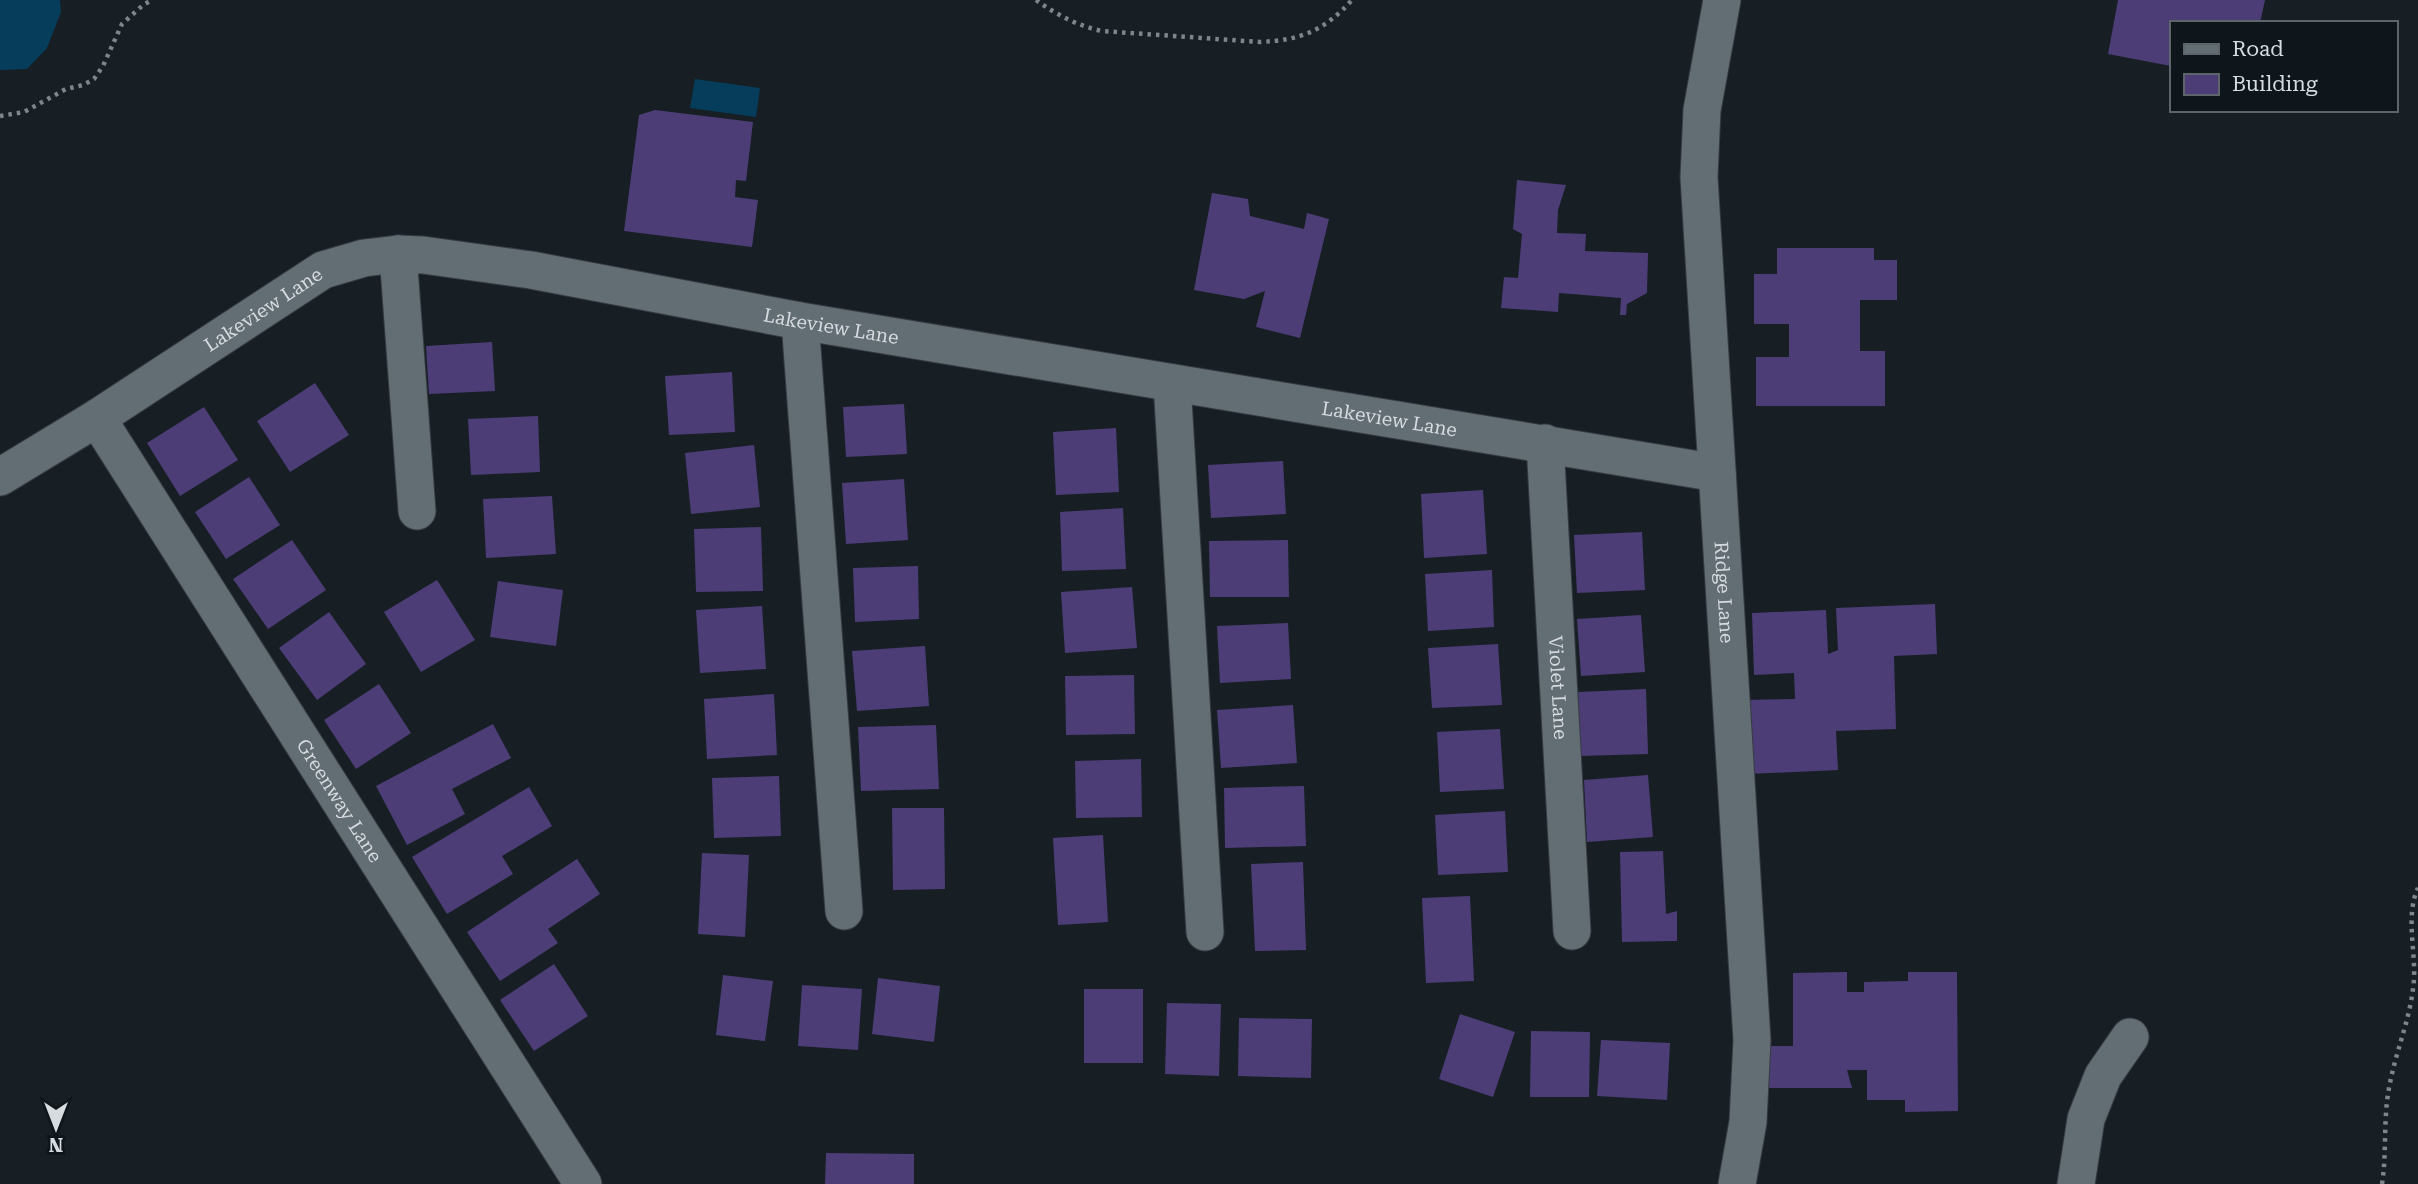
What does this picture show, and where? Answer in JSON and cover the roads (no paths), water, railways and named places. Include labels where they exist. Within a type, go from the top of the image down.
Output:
[{"type":"street","name":"Ridge Lane","points":[[1722,0],[1702,110],[1699,177],[1752,1040],[1748,1122],[1737,1184]]},
{"type":"street","name":"Lakeview Lane","points":[[0,477],[97,418],[323,270],[364,258],[398,254],[531,270],[800,321],[1717,473]]},
{"type":"street","points":[[398,254],[418,511]]},
{"type":"street","points":[[800,321],[844,911]]},
{"type":"street","points":[[1172,383],[1205,932]]},
{"type":"street","name":"Greenway Lane","points":[[97,418],[583,1184]]},
{"type":"street","name":"Violet Lane","points":[[1545,443],[1573,931]]},
{"type":"street","points":[[2076,1184],[2086,1119],[2103,1076],[2130,1037]]},
{"type":"water","points":[[0,0],[60,0],[61,12],[47,48],[27,69],[0,70]]},
{"type":"water","points":[[695,79],[760,88],[756,117],[690,108]]}]
